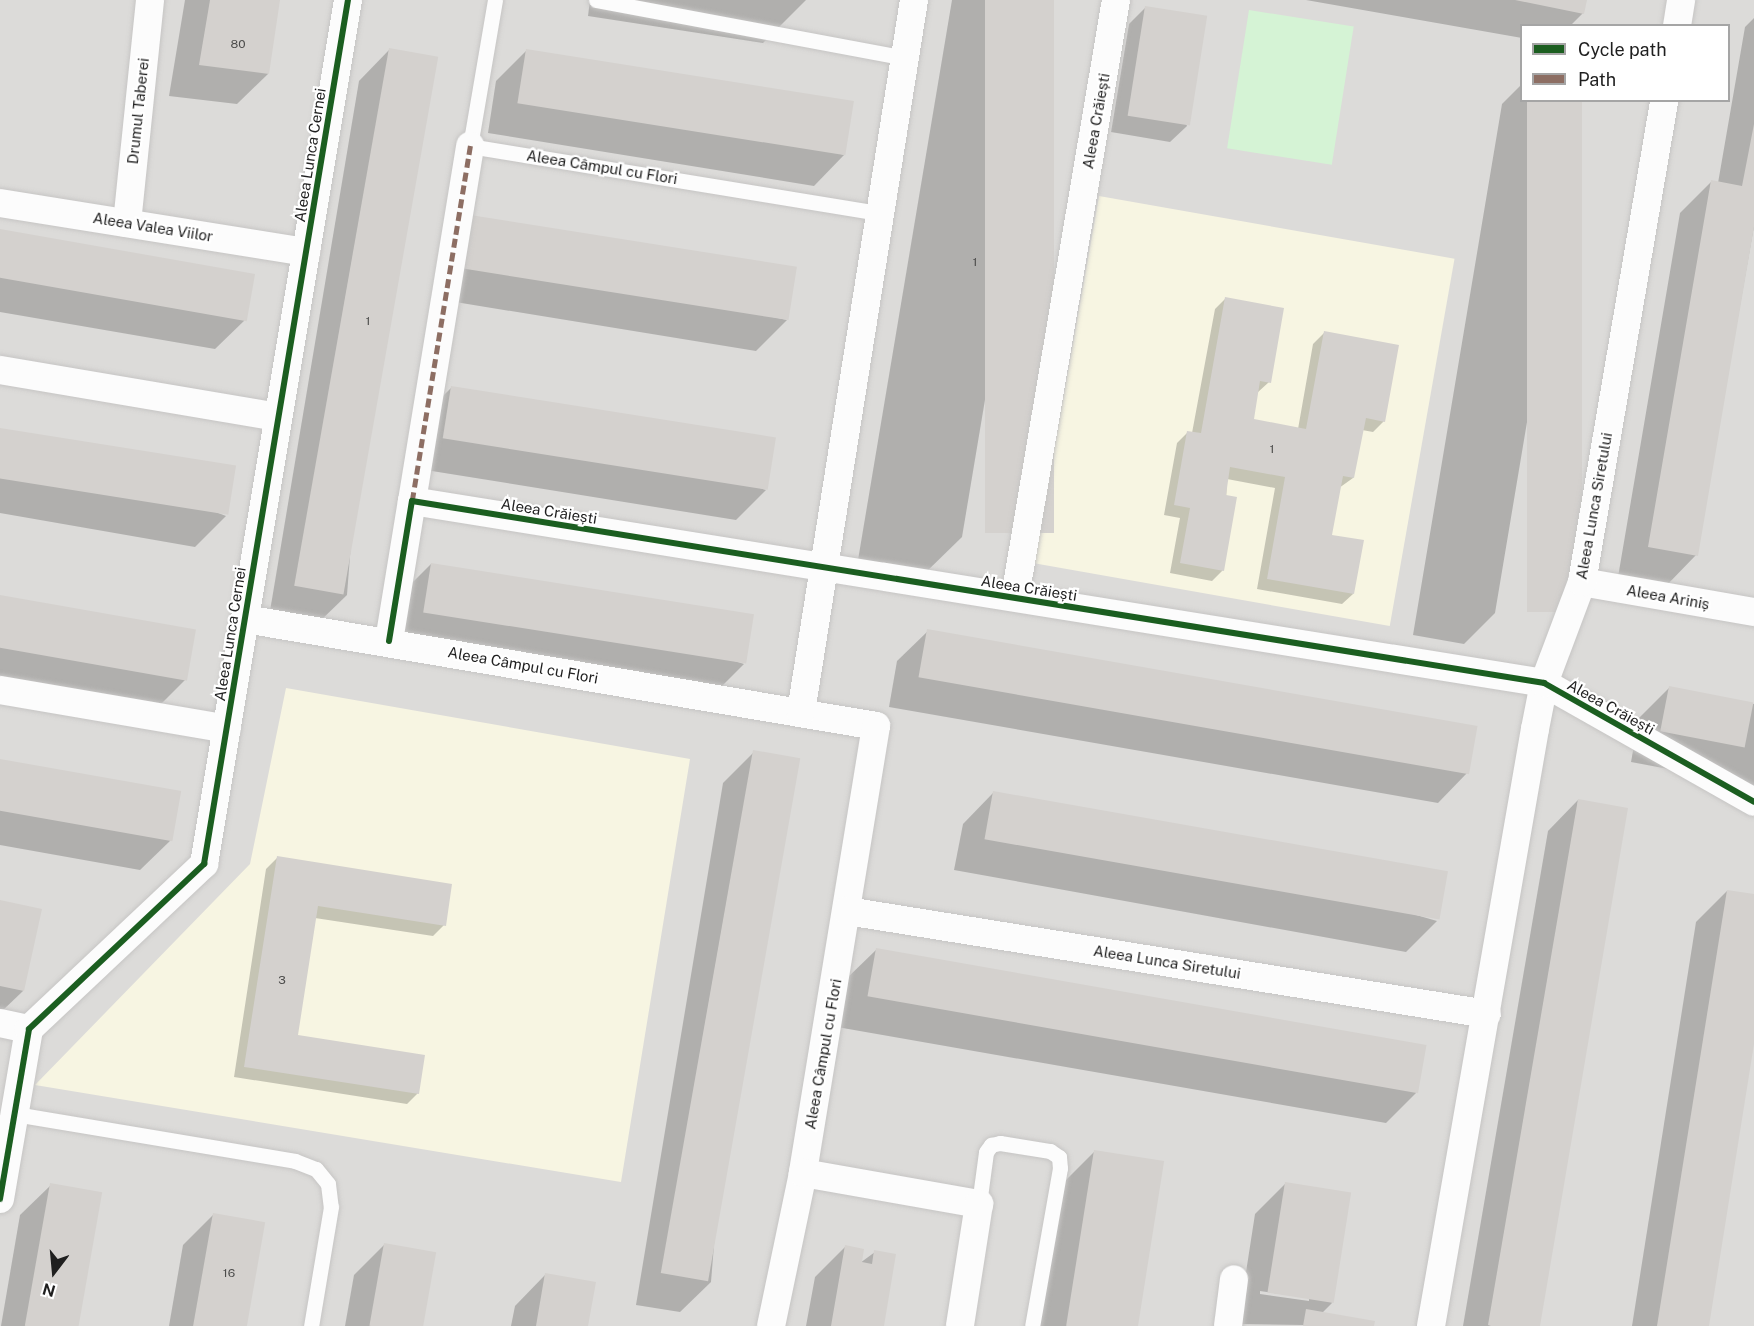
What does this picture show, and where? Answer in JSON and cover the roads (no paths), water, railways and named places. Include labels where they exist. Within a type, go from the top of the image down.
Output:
[{"type":"street","name":"Drumul Taberei","points":[[127,223],[150,0]]},
{"type":"street","name":"Aleea Lunca Cernei","points":[[29,1029],[204,864],[348,0]]},
{"type":"street","points":[[801,712],[914,0]]},
{"type":"street","name":"Aleea Crăiești","points":[[1015,597],[1116,0]]},
{"type":"street","points":[[1677,24],[1681,0]]},
{"type":"street","name":"Aleea Lunca Siretului","points":[[1431,1326],[1544,683],[1582,582],[1664,102]]},
{"type":"street","points":[[388,641],[471,146]]},
{"type":"street","name":"Aleea Valea Viilor","points":[[0,203],[306,252]]},
{"type":"street","points":[[0,370],[278,417]]},
{"type":"street","name":"Aleea Crăiești","points":[[412,501],[1544,683],[1754,802]]},
{"type":"street","name":"Aleea Ariniș","points":[[1582,582],[1754,612]]},
{"type":"street","name":"Aleea Câmpul cu Flori","points":[[245,619],[388,641],[876,726],[848,911],[803,1173],[771,1326]]},
{"type":"street","points":[[0,690],[227,729]]},
{"type":"street","name":"Aleea Lunca Siretului","points":[[848,911],[1487,1014]]},
{"type":"street","points":[[0,1023],[29,1029],[0,1199]]},
{"type":"street","points":[[803,1173],[979,1204],[960,1326]]},
{"type":"street","points":[[1228,1326],[1234,1279]]},
{"type":"lane","points":[[471,146],[495,0]]},
{"type":"lane","points":[[596,0],[905,58]]},
{"type":"lane","name":"Aleea Câmpul cu Flori","points":[[471,146],[880,213]]},
{"type":"lane","points":[[15,1114],[295,1161],[316,1169],[328,1184],[331,1207],[311,1326]]},
{"type":"lane","points":[[979,1204],[986,1152],[992,1145],[1000,1143],[1050,1151],[1059,1157],[1060,1168],[1032,1326]]}]
